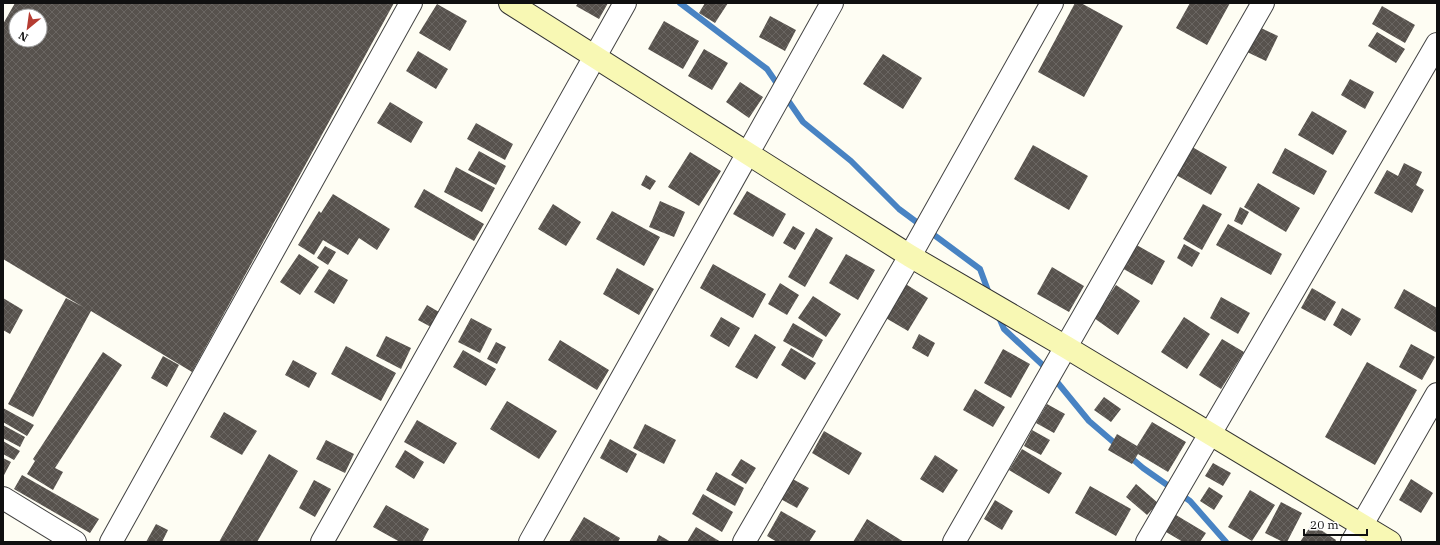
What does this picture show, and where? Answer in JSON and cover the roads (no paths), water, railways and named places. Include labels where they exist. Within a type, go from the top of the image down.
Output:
[{"type":"street","points":[[111,542],[411,3]]},
{"type":"street","points":[[510,3],[748,153],[912,251],[979,296],[1023,322],[1062,354],[1211,434],[1356,533],[1390,542]]},
{"type":"street","points":[[322,542],[625,3]]},
{"type":"street","points":[[530,542],[832,3]]},
{"type":"street","points":[[744,542],[932,216],[1052,3]]},
{"type":"street","points":[[954,542],[1263,3]]},
{"type":"street","points":[[1147,542],[1437,44]]},
{"type":"street","points":[[1356,533],[1437,394]]},
{"type":"street","points":[[3,498],[75,542]]},
{"type":"waterway","points":[[680,3],[767,69],[780,88]]},
{"type":"waterway","points":[[785,96],[803,122],[851,161],[899,209],[980,269],[990,296]]},
{"type":"waterway","points":[[998,315],[1004,329],[1048,370]]},
{"type":"waterway","points":[[1053,377],[1089,421],[1118,446]]},
{"type":"waterway","points":[[1129,456],[1143,468],[1190,501],[1226,542]]}]
